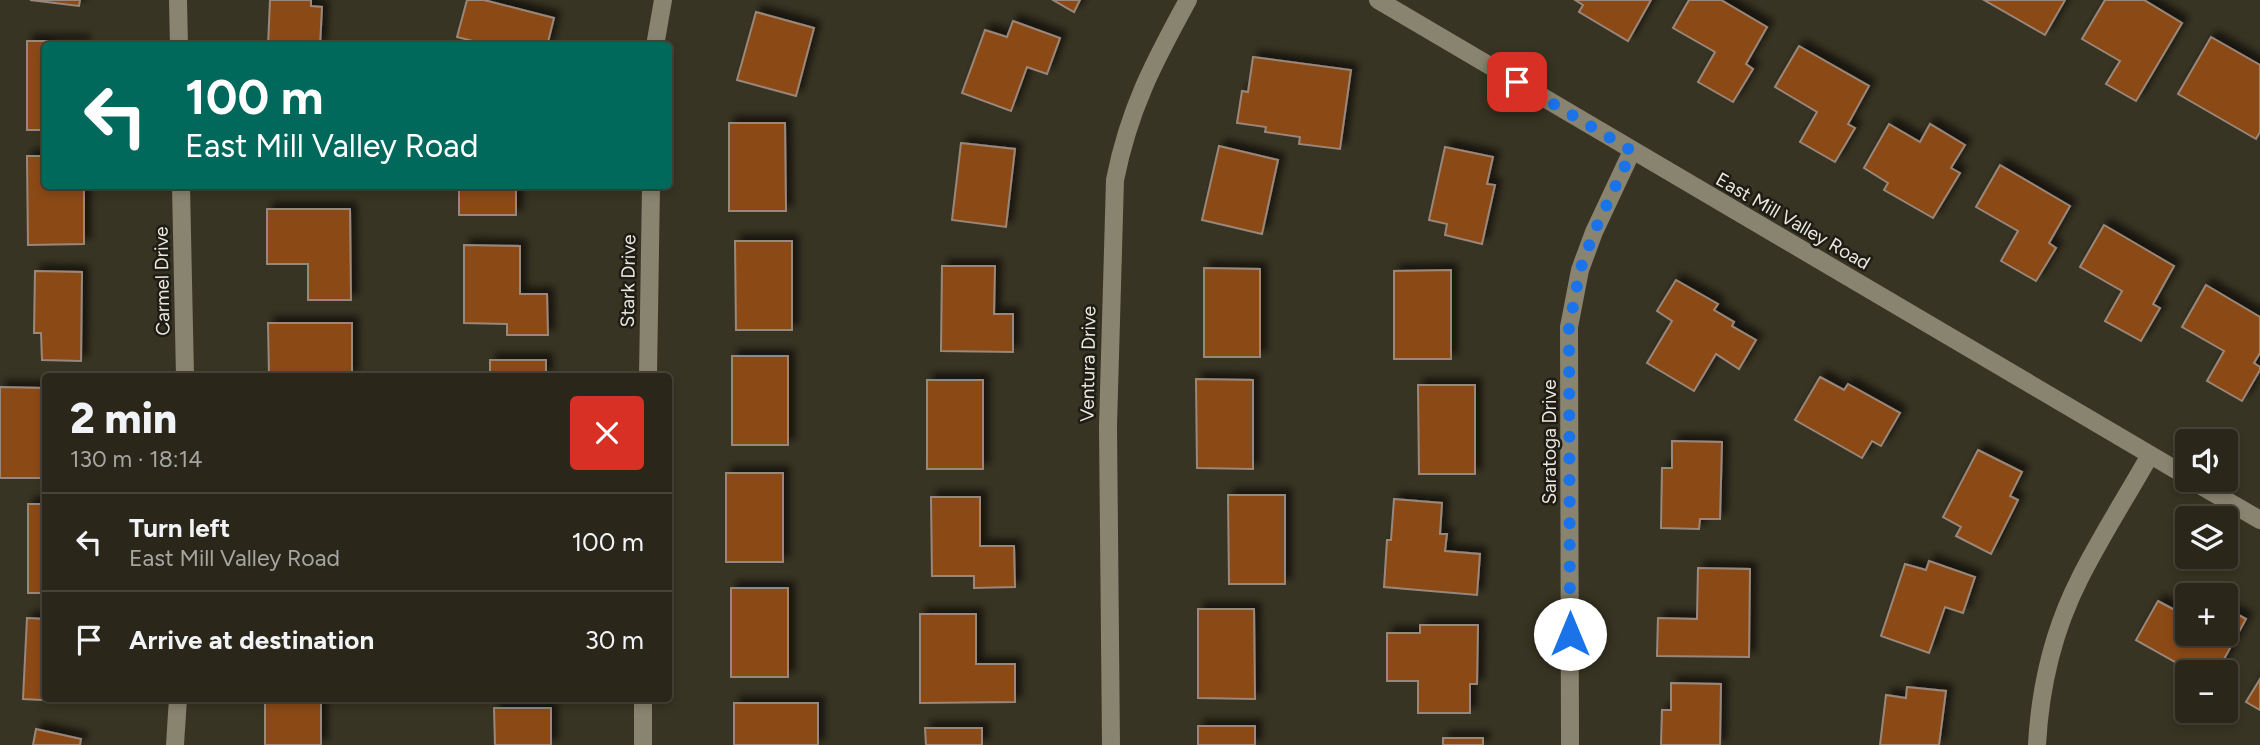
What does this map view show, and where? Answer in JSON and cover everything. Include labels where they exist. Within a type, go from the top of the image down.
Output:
[{"type":"street","points":[[178,0],[179,42]]},
{"type":"street","points":[[656,42],[663,0]]},
{"type":"street","name":"Ventura Drive","points":[[1111,745],[1108,426],[1115,180],[1135,103],[1188,0]]},
{"type":"street","name":"East Mill Valley Road","points":[[1378,0],[2175,470]]},
{"type":"street","name":"Saratoga Drive","points":[[1570,745],[1569,327],[1580,270],[1594,232],[1632,151]]},
{"type":"street","name":"Carmel Drive","points":[[181,189],[185,373]]},
{"type":"street","name":"Stark Drive","points":[[648,373],[651,189]]},
{"type":"street","points":[[2037,745],[2045,680],[2067,608],[2080,577],[2150,456]]},
{"type":"street","name":"East Mill Valley Road","points":[[2213,492],[2260,520]]},
{"type":"street","points":[[176,745],[178,702]]},
{"type":"street","points":[[643,702],[643,745]]},
{"type":"building","points":[[30,0],[80,0],[79,6]]},
{"type":"building","points":[[270,0],[311,0],[311,6],[322,7],[320,42],[268,42]]},
{"type":"building","points":[[467,0],[484,0],[554,18],[548,42],[473,42],[457,37]]},
{"type":"building","points":[[1053,0],[1080,0],[1074,12]]},
{"type":"building","points":[[1575,0],[1651,0],[1628,41],[1579,12],[1583,5]]},
{"type":"building","points":[[1689,0],[1721,0],[1767,27],[1746,64],[1753,69],[1733,102],[1698,82],[1715,52],[1673,28]]},
{"type":"building","points":[[1984,0],[2065,0],[2045,35]]},
{"type":"building","points":[[2105,0],[2144,0],[2182,23],[2136,101],[2106,84],[2120,61],[2082,39]]},
{"type":"building","points":[[756,12],[814,28],[796,96],[737,80]]},
{"type":"building","points":[[1013,21],[1060,38],[1047,74],[1027,67],[1011,111],[962,93],[985,30],[1007,37]]},
{"type":"building","points":[[2211,37],[2260,65],[2260,132],[2256,139],[2178,94]]},
{"type":"building","points":[[27,41],[83,41],[42,42],[42,130],[27,130]]},
{"type":"building","points":[[1799,46],[1869,86],[1848,124],[1855,128],[1835,162],[1800,142],[1817,112],[1775,87]]},
{"type":"building","points":[[1253,57],[1351,70],[1340,149],[1299,144],[1300,137],[1265,132],[1266,127],[1237,123],[1242,91],[1248,92]]},
{"type":"building","points":[[729,123],[785,123],[786,211],[729,211]]},
{"type":"building","points":[[1889,124],[1920,142],[1930,124],[1965,145],[1951,168],[1960,173],[1933,218],[1884,190],[1888,183],[1864,168]]},
{"type":"building","points":[[961,143],[1015,149],[1006,227],[952,220]]},
{"type":"building","points":[[1219,146],[1278,160],[1262,234],[1202,220]]},
{"type":"building","points":[[1445,147],[1493,157],[1487,184],[1495,185],[1482,244],[1445,235],[1447,224],[1429,220]]},
{"type":"building","points":[[27,156],[42,156],[42,189],[84,189],[84,244],[28,245]]},
{"type":"building","points":[[2000,165],[2070,206],[2049,243],[2056,248],[2036,281],[2001,261],[2018,231],[1976,207]]},
{"type":"building","points":[[459,189],[516,189],[516,215],[459,215]]},
{"type":"building","points":[[267,209],[350,209],[351,300],[308,300],[308,264],[267,264]]},
{"type":"building","points":[[2104,225],[2174,266],[2153,304],[2160,308],[2141,341],[2105,321],[2122,291],[2080,267]]},
{"type":"building","points":[[735,241],[792,241],[792,330],[736,330]]},
{"type":"building","points":[[464,245],[520,246],[520,294],[547,294],[548,335],[507,335],[507,324],[464,323]]},
{"type":"building","points":[[942,266],[995,266],[994,314],[1013,314],[1013,352],[941,351]]},
{"type":"building","points":[[1204,268],[1260,269],[1260,357],[1204,357]]},
{"type":"building","points":[[1451,270],[1451,359],[1394,359],[1394,271]]},
{"type":"building","points":[[35,271],[82,272],[81,361],[42,360],[41,333],[34,333]]},
{"type":"building","points":[[1676,280],[1718,304],[1714,310],[1734,322],[1732,326],[1756,340],[1739,369],[1716,354],[1694,391],[1647,363],[1672,321],[1657,311]]},
{"type":"building","points":[[2206,285],[2260,317],[2260,353],[2254,363],[2260,370],[2242,401],[2207,381],[2224,351],[2182,327]]},
{"type":"building","points":[[268,323],[352,323],[352,373],[269,373]]},
{"type":"building","points":[[732,356],[788,356],[788,445],[732,445]]},
{"type":"building","points":[[490,360],[546,360],[546,373],[490,373]]},
{"type":"building","points":[[1820,377],[1844,390],[1848,384],[1900,413],[1881,446],[1872,441],[1862,458],[1795,420]]},
{"type":"building","points":[[1196,379],[1253,380],[1253,469],[1197,468]]},
{"type":"building","points":[[927,380],[983,380],[983,469],[927,469]]},
{"type":"building","points":[[1418,385],[1475,385],[1475,474],[1419,474]]},
{"type":"building","points":[[0,387],[42,388],[42,478],[0,478]]},
{"type":"building","points":[[1672,441],[1722,442],[1720,519],[1700,519],[1699,529],[1661,528],[1662,468],[1672,468]]},
{"type":"building","points":[[1978,450],[2022,472],[2010,496],[2018,500],[1991,554],[1956,536],[1961,527],[1943,517]]},
{"type":"building","points":[[726,473],[783,473],[783,562],[726,562]]},
{"type":"building","points":[[1228,495],[1285,495],[1285,584],[1229,584]]},
{"type":"building","points":[[931,497],[980,497],[980,546],[1014,546],[1015,587],[974,588],[974,576],[932,576]]},
{"type":"building","points":[[1394,499],[1442,503],[1440,534],[1447,534],[1445,551],[1480,554],[1477,595],[1384,587],[1387,540],[1391,540]]},
{"type":"building","points":[[28,504],[42,504],[42,593],[28,593]]},
{"type":"building","points":[[1929,561],[1975,577],[1963,613],[1945,607],[1929,653],[1881,636],[1905,564],[1926,570]]},
{"type":"building","points":[[1698,568],[1750,569],[1749,657],[1657,656],[1658,618],[1697,619]]},
{"type":"building","points":[[731,588],[788,588],[788,677],[731,677]]},
{"type":"building","points":[[2158,601],[2175,610],[2175,646],[2231,646],[2224,660],[2175,662],[2136,640]]},
{"type":"building","points":[[1198,609],[1254,609],[1255,699],[1198,698]]},
{"type":"building","points":[[920,614],[976,614],[976,664],[1015,664],[1015,702],[920,703]]},
{"type":"building","points":[[2238,615],[2246,619],[2238,634]]},
{"type":"building","points":[[27,618],[42,619],[42,700],[23,699]]},
{"type":"building","points":[[1420,625],[1478,625],[1477,684],[1470,684],[1470,713],[1418,713],[1418,681],[1387,681],[1387,633],[1420,633]]},
{"type":"building","points":[[2260,679],[2260,710],[2246,702]]},
{"type":"building","points":[[1671,683],[1721,684],[1720,745],[1661,745],[1662,710],[1671,710]]},
{"type":"building","points":[[1907,687],[1946,691],[1939,745],[1880,745],[1886,695],[1906,698]]},
{"type":"building","points":[[265,702],[321,702],[321,745],[265,745]]},
{"type":"building","points":[[734,703],[818,703],[818,745],[734,745]]},
{"type":"building","points":[[494,708],[551,708],[551,745],[495,745]]},
{"type":"building","points":[[1198,726],[1255,726],[1255,745],[1198,745]]},
{"type":"building","points":[[925,728],[982,728],[982,745],[926,745]]},
{"type":"building","points":[[36,729],[81,739],[80,745],[33,745]]},
{"type":"building","points":[[1443,738],[1483,738],[1483,745],[1443,745]]},
{"type":"route","points":[[1517,82],[1632,151],[1594,232],[1580,270],[1569,327],[1570,634]]}]
